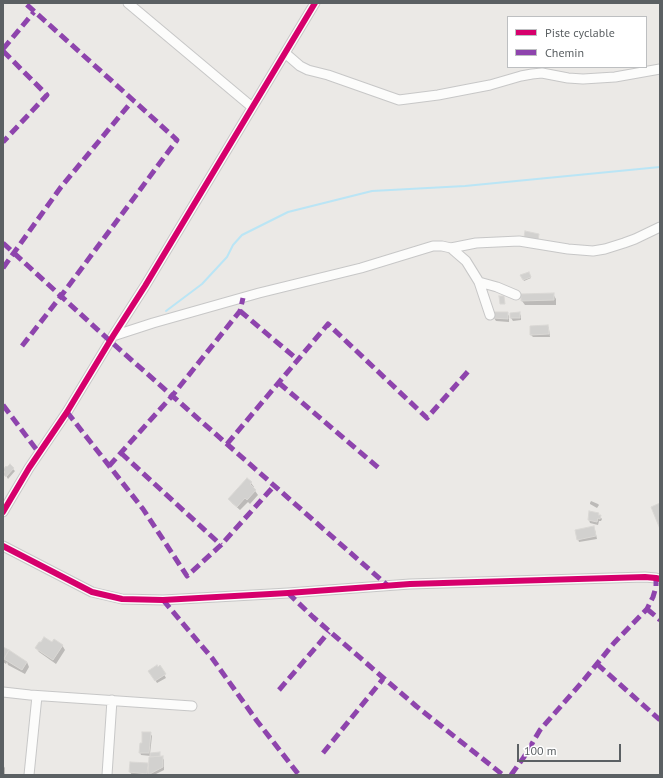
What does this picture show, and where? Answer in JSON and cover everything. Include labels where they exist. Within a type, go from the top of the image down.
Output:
[{"type":"street","points":[[128,3],[252,107]]},
{"type":"street","points":[[3,512],[67,412],[164,254],[315,3]]},
{"type":"street","points":[[285,53],[300,66],[308,70],[328,75],[399,100],[438,95],[490,85],[532,74],[583,78],[615,76],[660,68]]},
{"type":"street","points":[[113,336],[259,293],[361,268],[433,246],[450,248],[476,243],[519,241],[568,249],[593,251],[624,243],[660,228]]},
{"type":"street","points":[[450,248],[466,261],[479,282],[490,314]]},
{"type":"street","points":[[479,282],[497,287],[516,295]]},
{"type":"street","points":[[3,546],[92,592],[122,599],[163,600],[410,584],[645,577],[660,579]]},
{"type":"street","points":[[3,692],[38,696],[192,706]]},
{"type":"street","points":[[29,775],[38,696]]},
{"type":"street","points":[[107,775],[112,700]]},
{"type":"building","points":[[525,231],[539,234],[538,240],[524,237]]},
{"type":"building","points":[[529,272],[531,277],[523,280],[520,275]]},
{"type":"building","points":[[554,293],[554,300],[521,301],[521,294]]},
{"type":"building","points":[[499,296],[504,296],[505,304],[500,304]]},
{"type":"building","points":[[493,312],[508,312],[508,319],[493,318]]},
{"type":"building","points":[[520,312],[520,318],[510,318],[510,313]]},
{"type":"building","points":[[548,325],[549,334],[530,335],[530,326]]},
{"type":"building","points":[[10,464],[14,468],[6,477],[3,474],[5,472],[3,470]]},
{"type":"building","points":[[247,478],[252,482],[250,484],[256,490],[247,500],[245,498],[237,507],[228,499]]},
{"type":"building","points":[[660,503],[660,529],[651,507]]},
{"type":"building","points":[[589,511],[599,513],[598,515],[601,515],[597,522],[588,520]]},
{"type":"building","points":[[594,526],[596,536],[577,540],[575,530]]},
{"type":"building","points":[[44,637],[52,642],[54,639],[63,645],[53,660],[35,648]]},
{"type":"building","points":[[3,647],[9,650],[3,660]]},
{"type":"building","points":[[9,650],[27,662],[22,670],[4,659]]},
{"type":"building","points":[[157,665],[158,667],[160,665],[166,674],[155,681],[148,671]]},
{"type":"building","points":[[142,732],[151,732],[149,753],[139,753],[140,743],[142,743]]},
{"type":"building","points":[[160,752],[160,756],[150,757],[150,753]]},
{"type":"building","points":[[163,756],[163,767],[148,775],[149,757]]},
{"type":"building","points":[[130,762],[148,763],[147,774],[129,772]]},
{"type":"waterway","points":[[166,311],[202,284],[227,257],[233,245],[242,235],[288,212],[372,191],[465,186],[660,167]]},
{"type":"marked path","points":[[22,346],[177,140],[25,3]]},
{"type":"marked path","points":[[3,49],[34,12]]},
{"type":"marked path","points":[[3,51],[47,95],[3,142]]},
{"type":"marked path","points":[[3,268],[61,187],[133,100]]},
{"type":"marked path","points":[[3,243],[110,341],[387,585]]},
{"type":"marked path","points":[[109,466],[172,396],[240,311],[243,298]]},
{"type":"marked path","points":[[240,311],[298,360]]},
{"type":"marked path","points":[[227,444],[328,324],[427,418],[471,368]]},
{"type":"marked path","points":[[279,383],[380,469]]},
{"type":"marked path","points":[[3,405],[39,453]]},
{"type":"marked path","points":[[67,412],[143,509],[187,576],[221,545],[274,486]]},
{"type":"marked path","points":[[121,453],[221,545]]},
{"type":"marked path","points":[[511,775],[540,730],[614,643],[647,609],[656,587],[656,578]]},
{"type":"marked path","points":[[288,593],[313,617],[416,706],[503,775]]},
{"type":"marked path","points":[[163,600],[212,658],[257,721],[299,775]]},
{"type":"marked path","points":[[647,609],[660,620]]},
{"type":"marked path","points":[[279,690],[329,632]]},
{"type":"marked path","points":[[597,664],[660,720]]},
{"type":"marked path","points":[[323,753],[383,679]]},
{"type":"cycle path","points":[[3,512],[29,468],[67,412],[145,286],[315,3]]},
{"type":"cycle path","points":[[3,546],[92,592],[122,599],[163,600],[410,584],[645,577],[660,579]]}]
